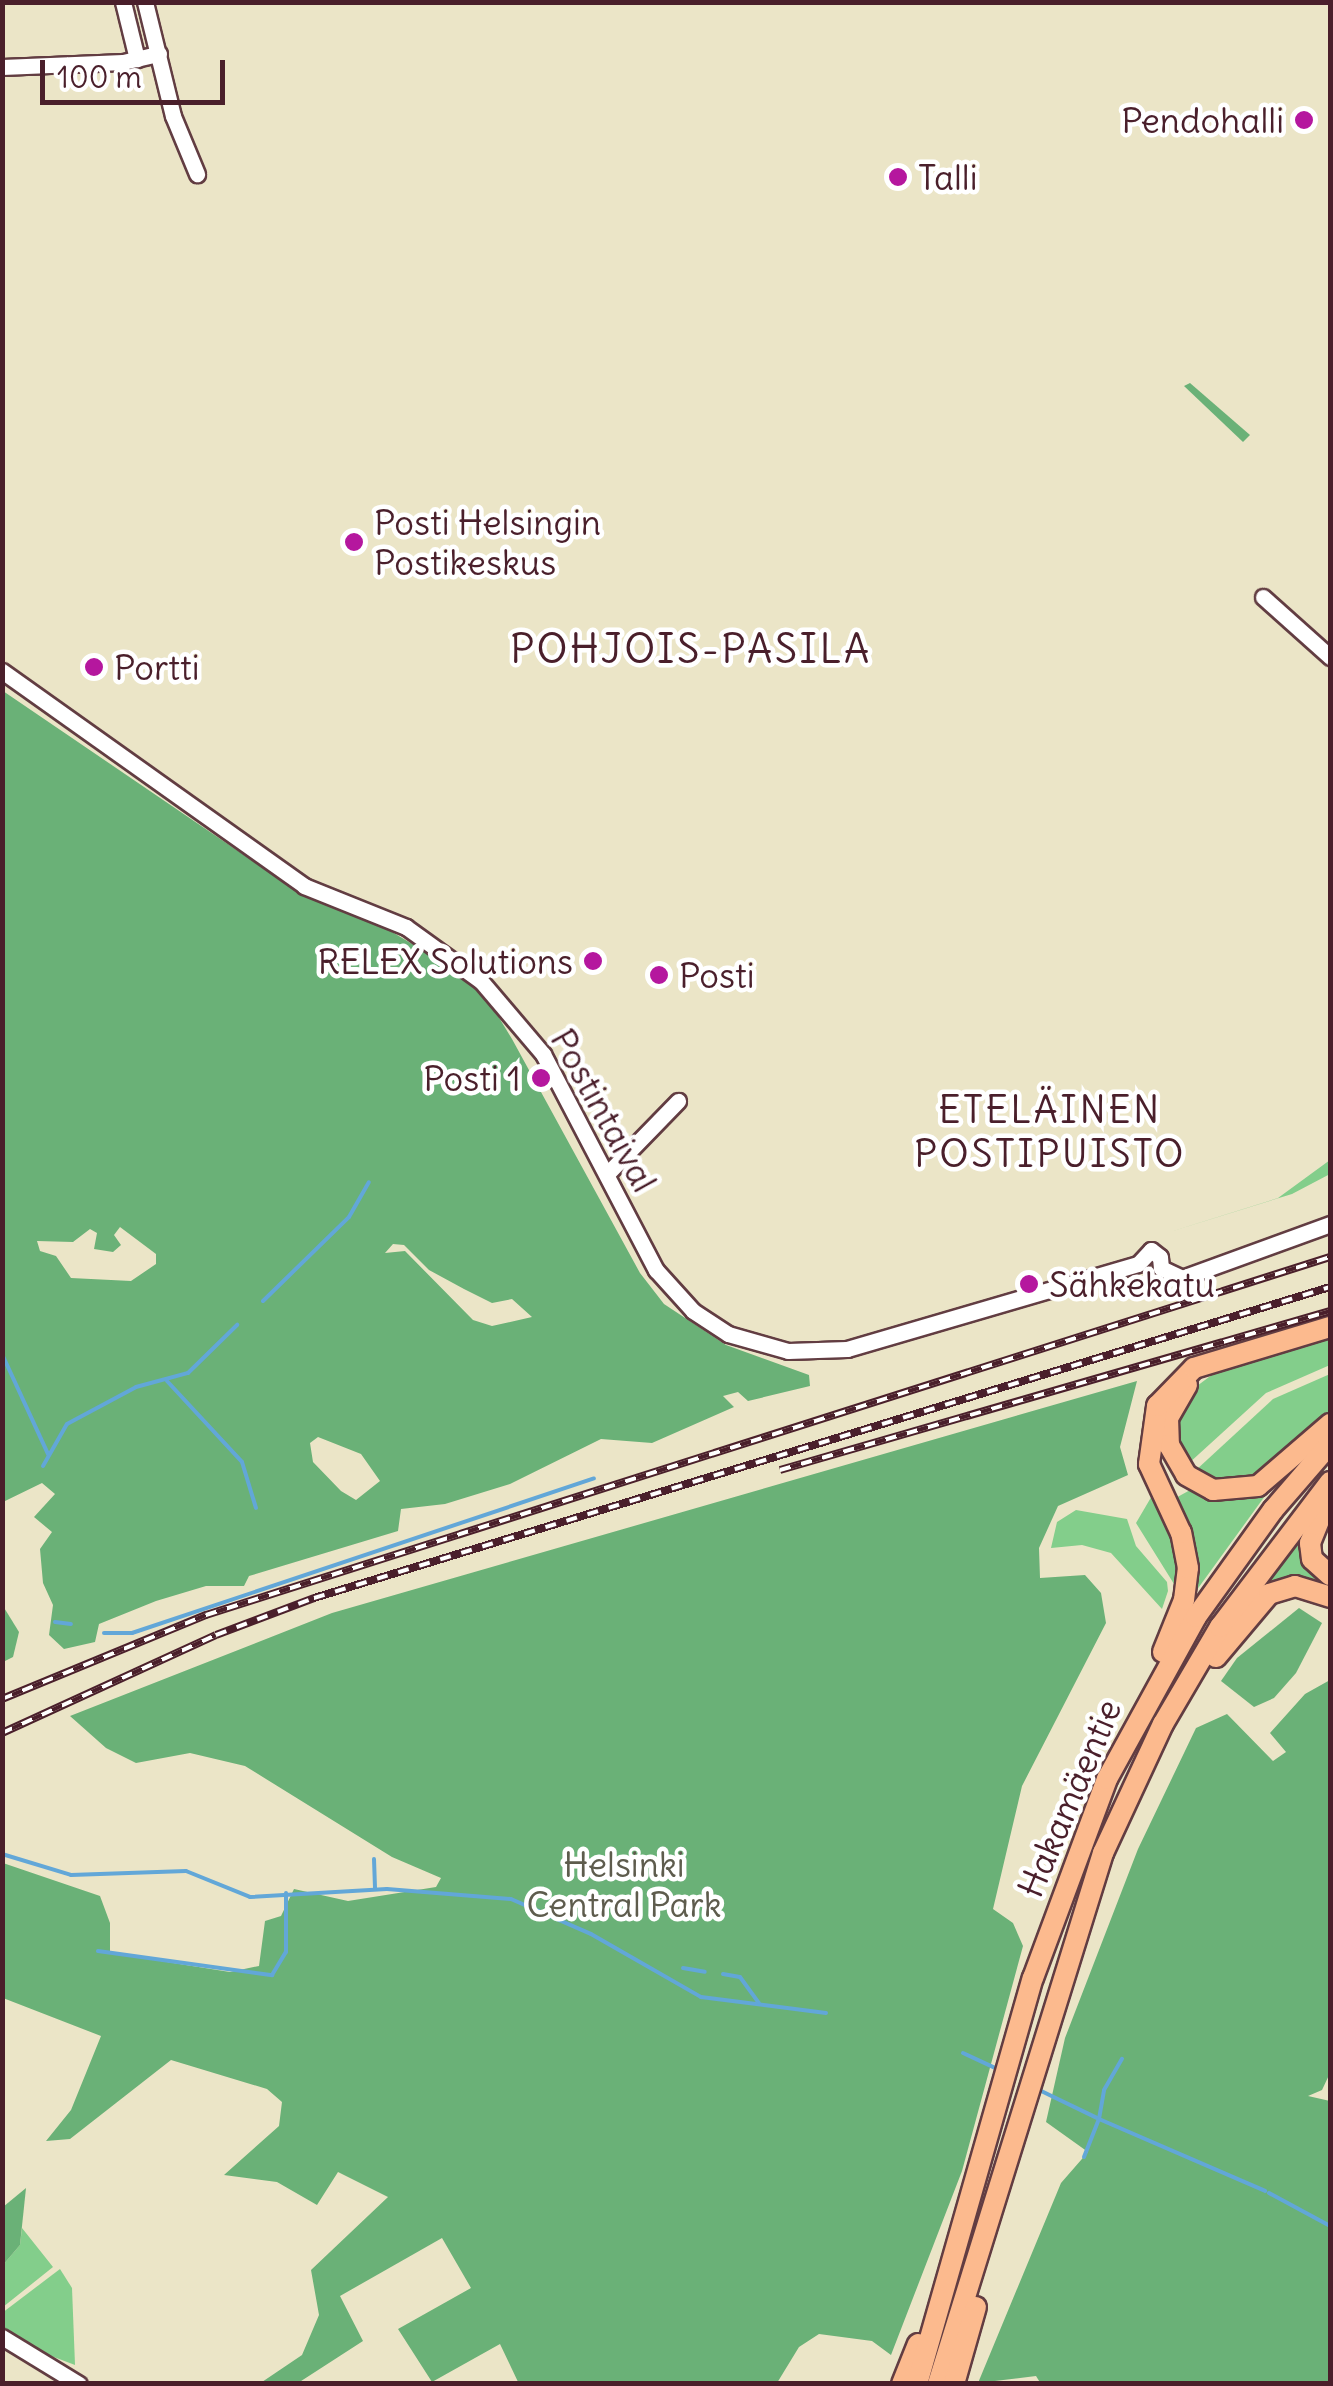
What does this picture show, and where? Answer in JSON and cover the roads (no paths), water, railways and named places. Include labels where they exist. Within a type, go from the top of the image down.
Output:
[{"type":"main road","points":[[1160,1674],[1188,1568],[1152,1474],[1148,1433],[1161,1398],[1194,1368],[1330,1328]]},
{"type":"main road","points":[[1238,1355],[1193,1380],[1175,1401],[1167,1428],[1175,1460],[1196,1482],[1222,1492],[1258,1486],[1330,1424]]},
{"type":"main road","name":"Hakamäentie","points":[[918,2384],[1033,1978],[1080,1840],[1160,1674],[1230,1567],[1330,1444]]},
{"type":"main road","name":"Hakamäentie","points":[[938,2384],[1103,1853],[1188,1681],[1254,1576],[1330,1482]]},
{"type":"main road","points":[[1330,1492],[1310,1542],[1312,1559],[1330,1576]]},
{"type":"main road","points":[[1188,1681],[1268,1594],[1294,1586],[1330,1597]]},
{"type":"main road","name":"Hakamäentie","points":[[954,2384],[1007,2196],[1009,2164]]},
{"type":"main road","name":"Hakamäentie","points":[[902,2384],[965,2226]]},
{"type":"street","points":[[124,2],[138,59]]},
{"type":"street","points":[[145,2],[176,126],[196,174]]},
{"type":"street","points":[[2,68],[138,59],[159,54]]},
{"type":"street","points":[[1264,597],[1330,657]]},
{"type":"street","name":"Postintaival","points":[[2,671],[304,886],[406,927],[481,981],[543,1054],[656,1270],[709,1324],[766,1347],[847,1349],[1138,1264],[1150,1275],[1160,1268],[1182,1278],[1330,1224]]},
{"type":"street","points":[[607,1174],[678,1101]]},
{"type":"street","points":[[2,2337],[78,2384]]},
{"type":"waterway","points":[[263,1301],[349,1217],[369,1182]]},
{"type":"waterway","points":[[43,1466],[67,1424],[136,1387],[188,1373],[237,1325]]},
{"type":"waterway","points":[[2,1354],[48,1454]]},
{"type":"waterway","points":[[167,1381],[242,1462],[256,1508]]},
{"type":"waterway","points":[[104,1633],[132,1633],[594,1478]]},
{"type":"waterway","points":[[55,1622],[71,1624]]},
{"type":"waterway","points":[[2,1854],[71,1875],[186,1871],[250,1897],[387,1889],[511,1899],[591,1934],[701,1997],[826,2013]]},
{"type":"waterway","points":[[374,1859],[375,1889]]},
{"type":"waterway","points":[[98,1951],[272,1975],[286,1952],[286,1893]]},
{"type":"waterway","points":[[683,1968],[705,1972]]},
{"type":"waterway","points":[[723,1974],[740,1977],[759,2003]]},
{"type":"waterway","points":[[963,2053],[999,2070]]},
{"type":"waterway","points":[[1035,2088],[1099,2119],[1104,2090],[1122,2059]]},
{"type":"waterway","points":[[1084,2157],[1099,2119],[1265,2191]]},
{"type":"waterway","points":[[1269,2193],[1330,2226]]},
{"type":"railway","points":[[2,1699],[206,1615],[1330,1257]]},
{"type":"railway","points":[[2,1733],[216,1635],[314,1598],[1330,1287]]},
{"type":"railway","points":[[780,1470],[1330,1311]]},
{"type":"place","name":"Pendohalli","points":[[1304,120]]},
{"type":"place","name":"Talli","points":[[898,177]]},
{"type":"place","name":"Posti Helsingin Postikeskus","points":[[354,542]]},
{"type":"place","name":"Portti","points":[[94,667]]},
{"type":"place","name":"RELEX Solutions","points":[[593,961]]},
{"type":"place","name":"Posti","points":[[659,975]]},
{"type":"place","name":"Posti 1","points":[[541,1078]]},
{"type":"place","name":"Sähkekatu","points":[[1029,1284]]},
{"type":"district","name":"POHJOIS-PASILA","points":[[691,649]]},
{"type":"district","name":"ETELÄINEN POSTIPUISTO","points":[[1050,1132]]},
{"type":"park label","name":"Helsinki Central Park","points":[[624,1884]]}]
